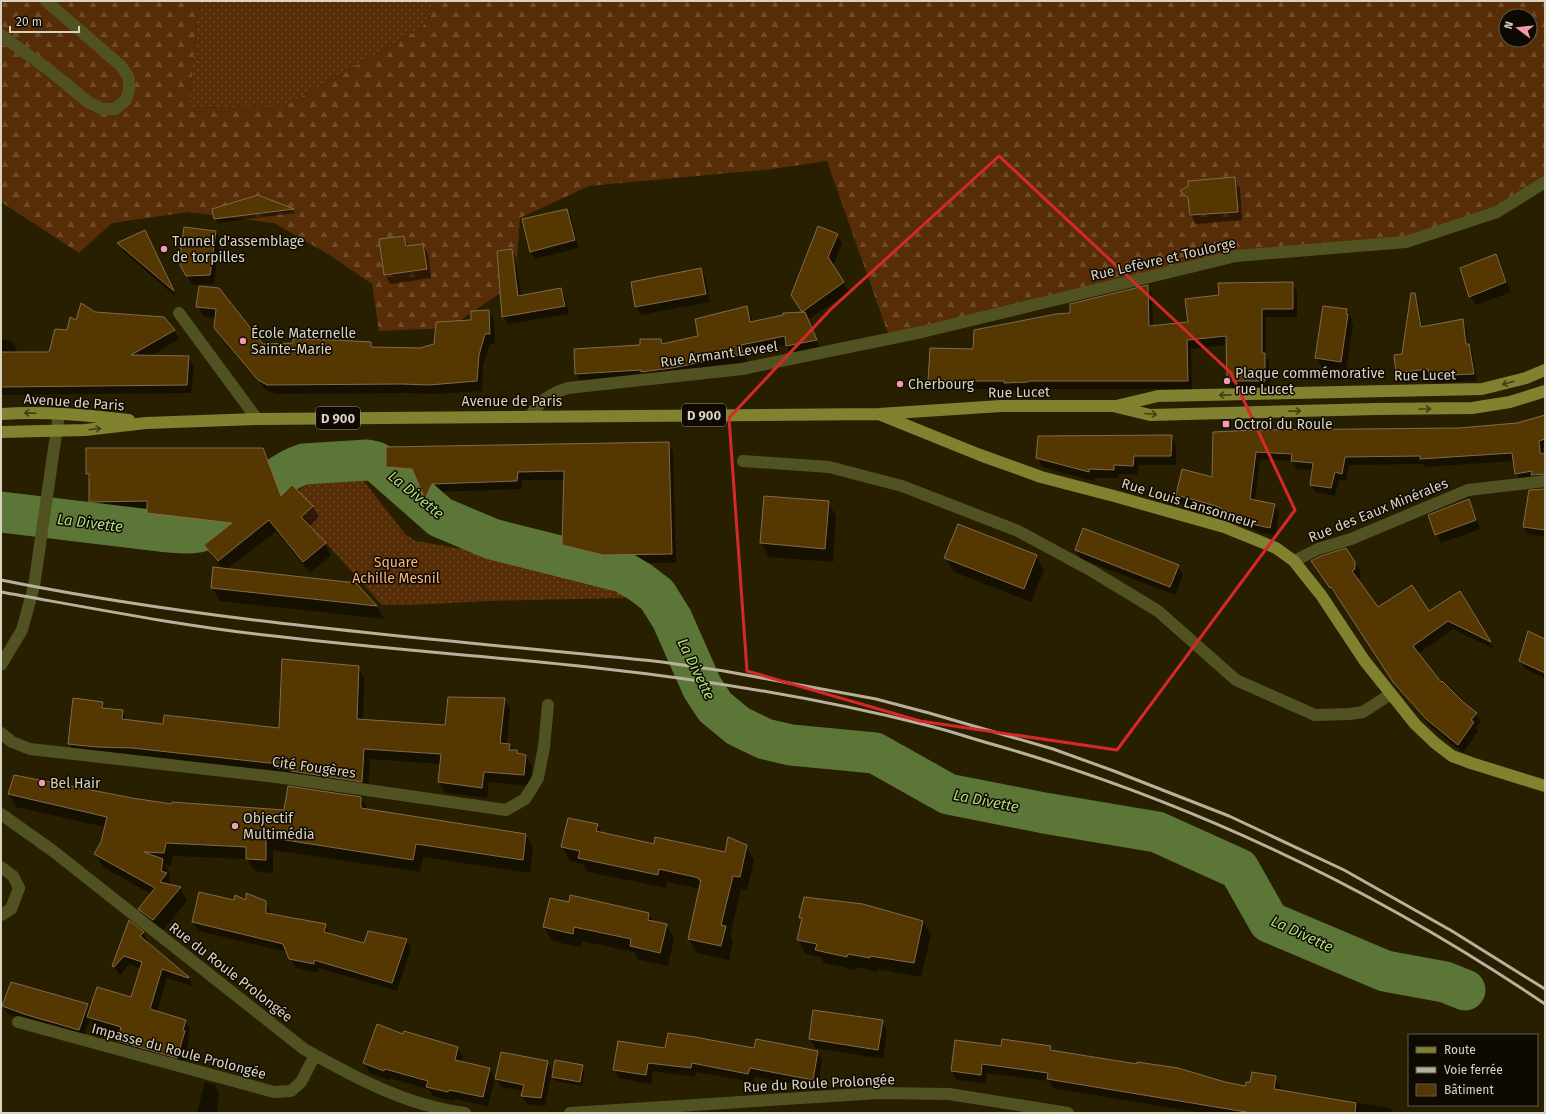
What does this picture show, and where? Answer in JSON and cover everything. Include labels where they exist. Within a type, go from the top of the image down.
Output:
[{"type":"main road","name":"Rue Lucet","points":[[1113,406],[1158,396],[1482,389],[1518,380],[1545,370]]},
{"type":"main road","name":"Rue Lucet","points":[[879,414],[1001,406],[1113,406],[1150,414],[1472,408],[1510,402],[1545,391]]},
{"type":"main road","name":"Avenue de Paris","points":[[1,414],[21,412],[85,414],[146,423]]},
{"type":"main road","name":"Avenue de Paris","points":[[1,432],[85,430],[146,423],[257,419],[879,414]]},
{"type":"main road","name":"Rue Louis Lansonneur","points":[[879,414],[980,455],[1041,477],[1224,527],[1276,548],[1294,561],[1321,595],[1364,660],[1415,724],[1435,743],[1452,756],[1545,786]]},
{"type":"street","points":[[1,35],[49,70],[88,102],[102,109],[115,109],[126,100],[129,90],[129,78],[121,66],[46,1]]},
{"type":"street","name":"Rue Lefèvre et Toulorge","points":[[922,332],[1236,256],[1406,242],[1497,212],[1545,182]]},
{"type":"street","points":[[179,313],[257,419]]},
{"type":"street","name":"Rue Armant Leveel","points":[[530,416],[546,397],[556,391],[568,388],[742,369],[922,332]]},
{"type":"street","points":[[1,665],[22,630],[34,586],[58,414]]},
{"type":"street","points":[[743,462],[829,467],[902,486],[1018,531],[1092,571],[1158,611],[1236,680],[1315,715],[1363,712],[1391,694]]},
{"type":"street","name":"Rue des Eaux Minérales","points":[[1294,561],[1318,549],[1351,539],[1468,490],[1545,481]]},
{"type":"street","name":"Cité Fougères","points":[[1,733],[12,742],[30,749],[284,778],[506,810],[525,799],[538,778],[544,747],[548,705]]},
{"type":"street","name":"Rue du Roule Prolongée","points":[[1,814],[53,851],[298,1044],[315,1055],[343,1070],[404,1098],[465,1113]]},
{"type":"street","points":[[1,867],[13,876],[19,888],[11,909],[1,916]]},
{"type":"street","name":"Impasse du Roule Prolongée","points":[[18,1022],[274,1092],[291,1091],[302,1082],[315,1055]]},
{"type":"street","name":"Rue du Roule Prolongée","points":[[570,1113],[880,1093],[949,1094],[1068,1113]]},
{"type":"highlighted area","points":[[999,156],[1231,373],[1295,510],[1117,750],[920,721],[747,671],[729,418],[831,309]]},
{"type":"green space","points":[[1,1],[199,1],[189,108],[285,106],[422,28],[438,1],[1545,1],[1545,182],[1497,212],[1406,242],[1236,256],[890,339],[827,161],[772,169],[589,186],[520,218],[515,283],[449,328],[379,331],[372,284],[328,254],[274,223],[189,212],[112,223],[79,253],[1,202]]},
{"type":"green space","points":[[199,1],[438,1],[422,28],[285,106],[189,108]]},
{"type":"green space","name":"Square Achille Mesnil","points":[[337,475],[363,480],[406,535],[416,541],[614,576],[636,588],[642,594],[621,598],[382,605],[326,543],[298,520],[313,506],[298,491],[307,484],[316,480]]},
{"type":"building","points":[[1235,177],[1238,212],[1190,215],[1188,198],[1180,191],[1188,186],[1188,181]]},
{"type":"building","points":[[258,195],[294,209],[214,219],[212,209]]},
{"type":"building","points":[[567,209],[575,240],[530,252],[522,219]]},
{"type":"building","points":[[818,226],[838,234],[828,257],[844,282],[802,312],[791,295]]},
{"type":"building","points":[[184,227],[216,231],[210,275],[186,276],[179,263]]},
{"type":"building","points":[[145,230],[174,291],[117,243]]},
{"type":"building","points":[[404,236],[406,246],[423,244],[427,269],[384,275],[379,239]]},
{"type":"building","points":[[512,249],[518,296],[561,288],[565,306],[502,317],[497,251]]},
{"type":"building","points":[[1496,254],[1506,282],[1469,297],[1460,268]]},
{"type":"building","points":[[701,268],[706,294],[635,307],[631,282]]},
{"type":"building","points":[[1293,282],[1293,309],[1262,309],[1262,353],[1265,353],[1265,381],[1227,381],[1226,336],[1187,340],[1188,381],[1028,381],[1004,383],[1004,381],[928,381],[930,348],[973,349],[974,330],[1056,314],[1070,313],[1070,304],[1148,285],[1149,326],[1188,322],[1185,299],[1219,295],[1218,283]]},
{"type":"building","points":[[199,286],[219,288],[263,344],[293,343],[293,339],[336,340],[371,342],[371,347],[420,348],[434,344],[436,322],[471,320],[471,311],[489,310],[490,334],[485,334],[479,355],[477,381],[429,385],[267,385],[258,380],[214,328],[216,309],[196,307]]},
{"type":"building","points":[[1411,293],[1415,293],[1421,327],[1463,319],[1466,344],[1469,344],[1474,374],[1429,376],[1428,369],[1396,373],[1394,355],[1402,354]]},
{"type":"building","points":[[81,303],[95,312],[164,317],[175,330],[131,355],[189,356],[187,385],[1,387],[1,352],[49,352],[55,329],[67,330],[70,317],[76,320]]},
{"type":"building","points":[[747,306],[750,322],[783,315],[783,313],[805,312],[817,340],[786,346],[785,336],[741,345],[743,354],[672,368],[641,372],[641,370],[575,374],[574,349],[640,345],[640,339],[661,339],[662,344],[698,336],[695,319]]},
{"type":"building","points":[[1323,306],[1347,309],[1346,314],[1348,314],[1341,362],[1315,358]]},
{"type":"building","points":[[1545,415],[1545,439],[1539,441],[1540,453],[1545,454],[1545,474],[1531,475],[1532,471],[1515,474],[1512,453],[1420,459],[1420,456],[1345,457],[1342,474],[1335,472],[1331,488],[1310,485],[1313,463],[1291,461],[1292,454],[1256,452],[1250,499],[1275,504],[1270,528],[1256,525],[1216,506],[1176,495],[1182,469],[1212,477],[1213,432],[1256,430],[1459,428],[1517,423]]},
{"type":"building","points":[[1172,435],[1171,456],[1134,456],[1133,466],[1114,465],[1114,470],[1089,469],[1089,472],[1036,458],[1038,436]]},
{"type":"building","points":[[669,442],[672,554],[603,555],[562,545],[564,471],[518,472],[517,481],[432,484],[425,499],[412,469],[386,467],[386,447]]},
{"type":"building","points":[[86,448],[263,448],[281,496],[292,485],[313,506],[301,517],[326,543],[303,562],[269,520],[218,561],[204,545],[232,523],[147,513],[147,501],[89,502],[89,474],[86,474]]},
{"type":"building","points":[[1545,489],[1545,530],[1523,527],[1529,490]]},
{"type":"building","points":[[764,496],[829,501],[825,549],[760,543]]},
{"type":"building","points":[[1469,499],[1476,520],[1435,535],[1428,515]]},
{"type":"building","points":[[958,524],[1037,555],[1024,589],[944,558]]},
{"type":"building","points":[[1083,528],[1179,565],[1170,587],[1075,550]]},
{"type":"building","points":[[1346,548],[1355,562],[1355,569],[1352,571],[1378,607],[1412,585],[1429,611],[1460,591],[1491,642],[1448,621],[1413,646],[1441,682],[1442,681],[1463,702],[1477,713],[1471,720],[1474,722],[1458,745],[1426,719],[1393,682],[1331,587],[1330,588],[1311,561],[1321,556]]},
{"type":"building","points":[[213,567],[356,583],[377,606],[211,588]]},
{"type":"building","points":[[1528,631],[1545,639],[1545,673],[1519,661]]},
{"type":"building","points":[[282,659],[359,666],[357,719],[445,725],[448,697],[505,698],[500,743],[510,744],[509,750],[517,750],[517,753],[526,755],[524,775],[484,772],[482,788],[438,782],[441,754],[364,749],[362,782],[291,771],[278,768],[278,764],[132,748],[96,747],[68,744],[73,698],[103,702],[102,708],[123,710],[122,719],[163,724],[164,715],[279,728]]},
{"type":"building","points":[[14,775],[132,798],[172,804],[172,802],[284,810],[288,786],[361,797],[361,808],[526,834],[523,860],[416,844],[413,860],[266,837],[266,860],[246,859],[246,847],[166,843],[164,853],[144,852],[163,859],[161,871],[167,873],[160,882],[181,887],[153,920],[138,909],[155,888],[94,854],[101,842],[107,817],[8,794]]},
{"type":"building","points":[[568,818],[598,824],[596,831],[654,844],[655,837],[725,852],[728,837],[747,845],[740,877],[733,876],[721,925],[726,926],[721,946],[688,939],[701,880],[699,880],[699,878],[659,869],[658,875],[578,858],[580,851],[561,847]]},
{"type":"building","points":[[199,892],[234,900],[235,895],[246,900],[246,893],[266,901],[266,913],[326,924],[324,932],[364,943],[368,931],[407,939],[392,983],[314,960],[314,964],[289,959],[283,944],[192,922]]},
{"type":"building","points":[[570,895],[649,913],[648,920],[667,924],[660,953],[630,946],[631,939],[574,927],[573,934],[543,927],[550,898],[569,902]]},
{"type":"building","points":[[804,897],[863,904],[923,921],[914,963],[848,954],[847,957],[815,950],[817,944],[797,940],[802,918],[799,918]]},
{"type":"building","points":[[129,920],[144,932],[140,936],[189,977],[188,978],[162,969],[150,1009],[186,1020],[183,1030],[185,1031],[177,1058],[117,1041],[121,1027],[87,1017],[97,987],[131,997],[142,962],[124,956],[114,967],[112,966]]},
{"type":"building","points":[[11,982],[88,1004],[79,1030],[2,1006]]},
{"type":"building","points":[[813,1010],[883,1020],[878,1050],[809,1039]]},
{"type":"building","points":[[377,1024],[403,1034],[404,1031],[458,1047],[455,1060],[490,1068],[483,1097],[426,1087],[428,1081],[385,1069],[384,1071],[363,1063]]},
{"type":"building","points":[[668,1033],[754,1048],[756,1039],[818,1051],[813,1080],[750,1068],[748,1074],[692,1063],[691,1068],[648,1063],[646,1075],[613,1070],[618,1041],[665,1048]]},
{"type":"building","points":[[1002,1039],[1051,1046],[1050,1050],[1137,1064],[1137,1062],[1178,1068],[1225,1082],[1245,1086],[1246,1082],[1250,1082],[1252,1072],[1276,1076],[1274,1089],[1356,1103],[1355,1113],[1252,1113],[1047,1079],[1048,1073],[982,1064],[981,1075],[951,1071],[955,1040],[1001,1046]]},
{"type":"building","points":[[501,1052],[548,1061],[541,1098],[521,1096],[524,1085],[495,1079]]},
{"type":"building","points":[[555,1060],[583,1065],[580,1082],[552,1077]]},
{"type":"waterway","name":"La Divette","points":[[1,512],[167,532],[194,533],[212,528],[225,521],[276,479],[290,470],[304,464],[367,460],[376,462],[440,517],[492,539],[623,572],[640,582],[657,595],[672,619],[702,687],[715,707],[738,726],[765,739],[791,745],[875,753],[948,794],[1044,813],[1157,832],[1239,869],[1269,922],[1385,971],[1445,982],[1465,990]]},
{"type":"railway","points":[[1,580],[165,608],[248,619],[413,638],[662,662],[724,671],[876,699],[929,713],[1053,749],[1229,816],[1344,870],[1452,931],[1545,989]]},
{"type":"railway","points":[[1,592],[137,616],[240,632],[314,641],[557,664],[680,678],[803,698],[934,727],[1063,766],[1136,791],[1277,851],[1346,885],[1413,922],[1480,962],[1545,1004]]},
{"type":"place","name":"Tunnel d'assemblage de torpilles","points":[[164,249]]},
{"type":"place","name":"École Maternelle Sainte-Marie","points":[[243,341]]},
{"type":"place","name":"Plaque commémorative rue Lucet","points":[[1227,381]]},
{"type":"place","name":"Cherbourg","points":[[900,384]]},
{"type":"place","name":"Octroi du Roule","points":[[1226,424]]},
{"type":"place","name":"Bel Hair","points":[[42,783]]},
{"type":"place","name":"Objectif Multimédia","points":[[235,826]]}]
